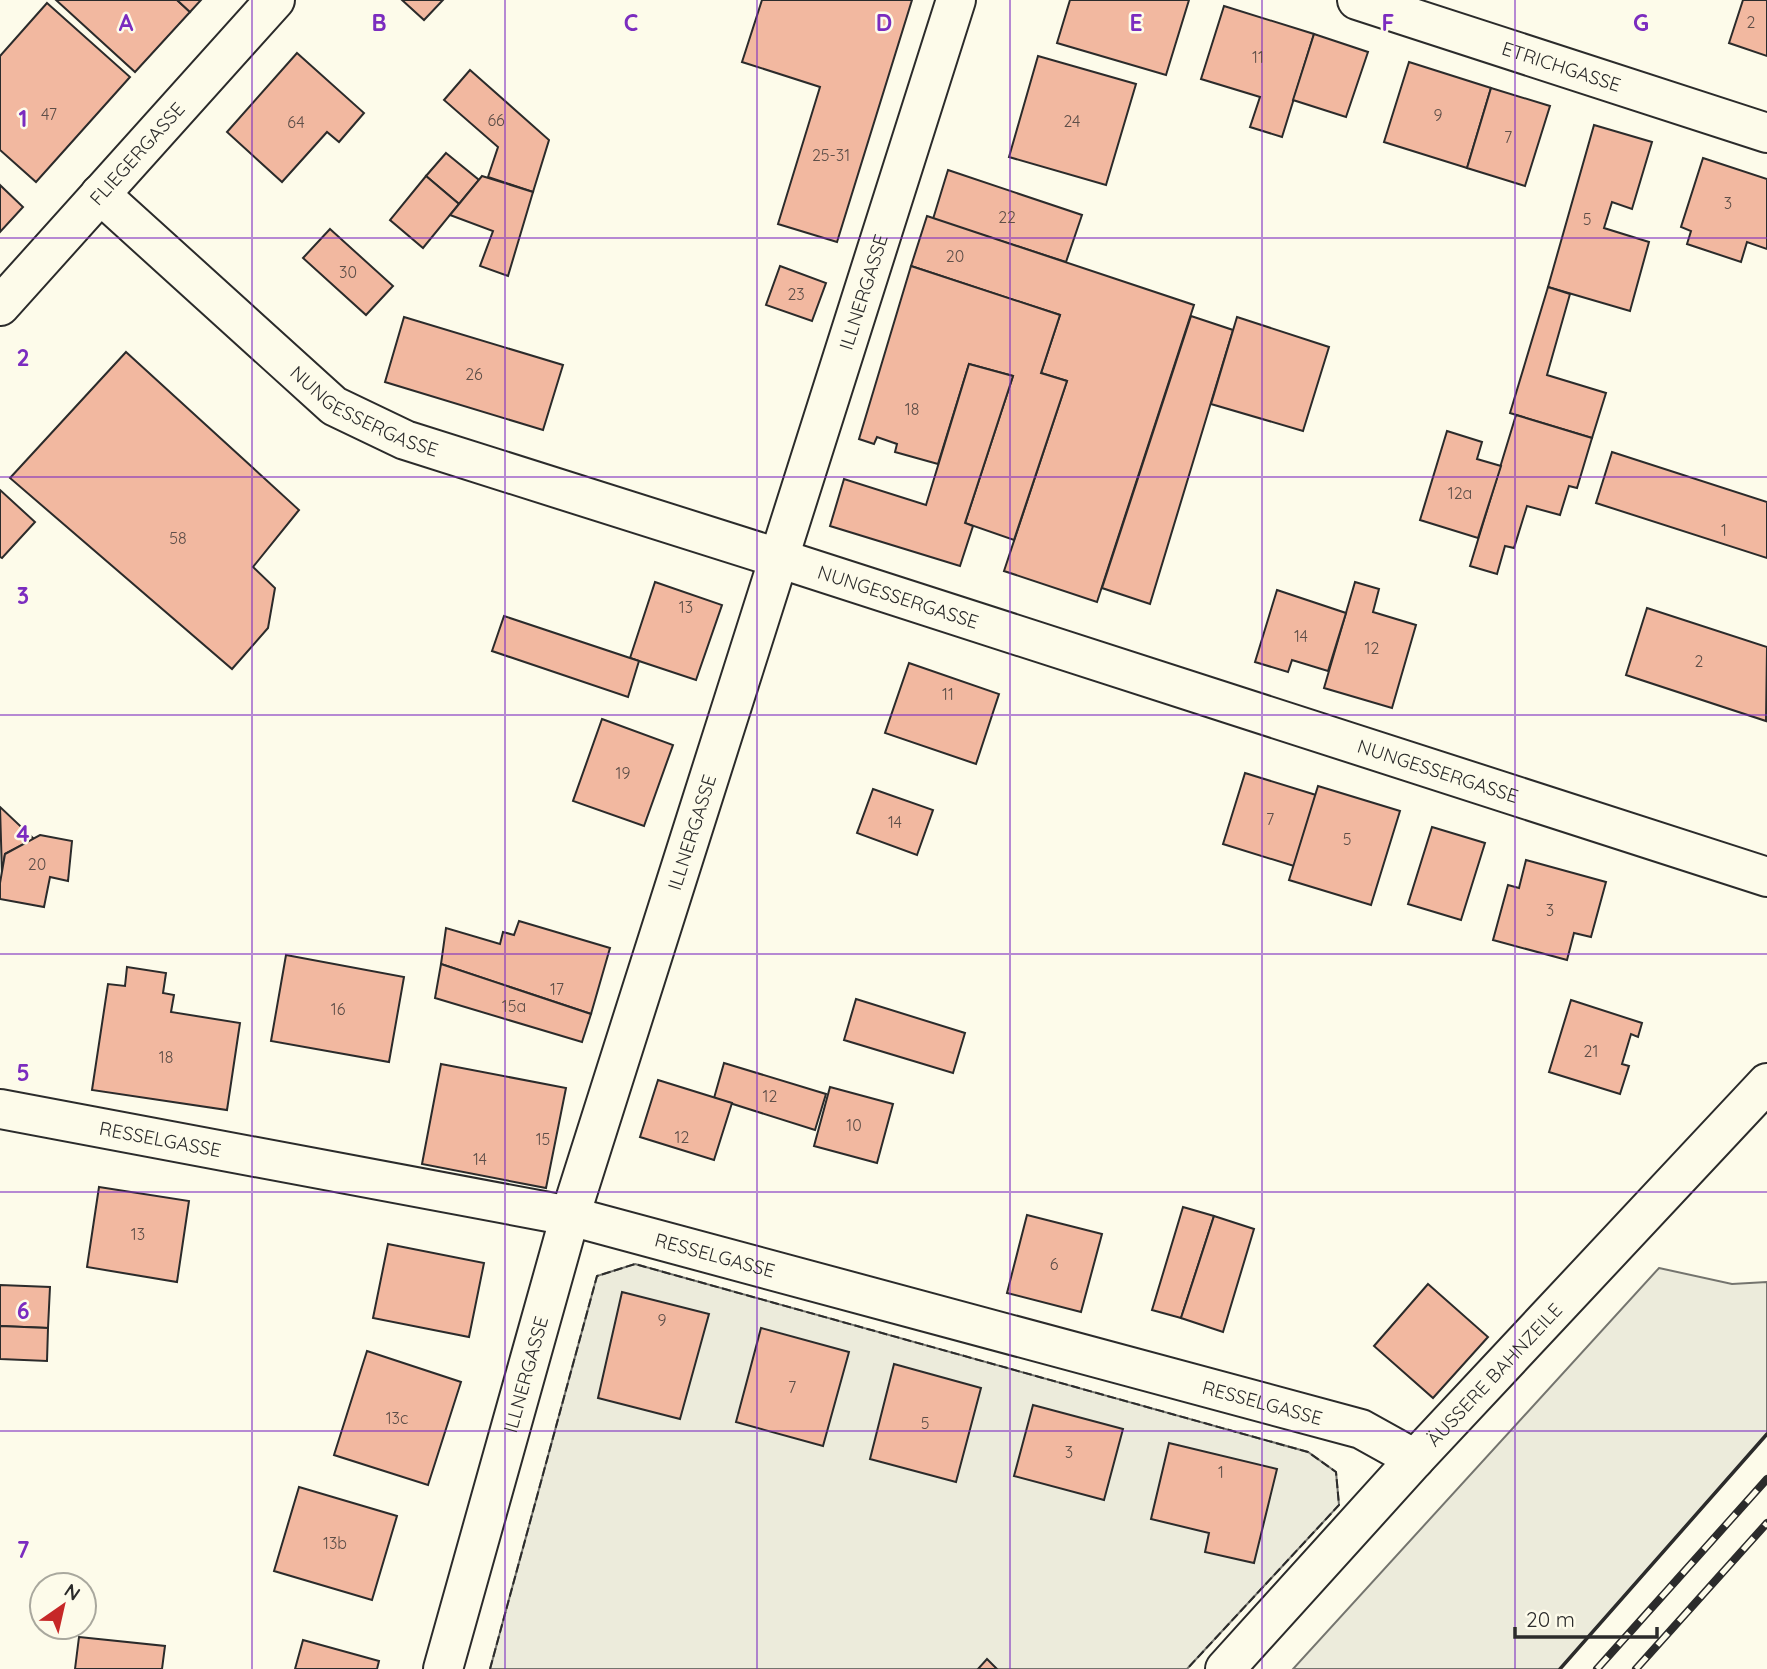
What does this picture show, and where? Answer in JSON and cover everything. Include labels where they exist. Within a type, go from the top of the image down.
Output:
[{"type":"street","name":"FLIEGERGASSE","points":[[0,306],[275,0]]},
{"type":"street","name":"ILLNERGASSE","points":[[443,1669],[570,1216],[956,0]]},
{"type":"street","name":"ETRICHGASSE","points":[[1357,0],[1767,133]]},
{"type":"street","name":"NUNGESSERGASSE","points":[[100,194],[334,406],[404,440],[1767,877]]},
{"type":"street","name":"ÄUSSERE BAHNZEILE","points":[[1225,1669],[1415,1459],[1767,1083]]},
{"type":"street","name":"RESSELGASSE","points":[[0,1109],[570,1216],[1361,1429],[1415,1459]]},
{"type":"shaded area","points":[[635,1264],[1308,1452],[1336,1472],[1339,1505],[1187,1669],[490,1669],[597,1276]]},
{"type":"shaded area","points":[[1659,1268],[1732,1284],[1767,1282],[1767,1434],[1560,1669],[1293,1669]]},
{"type":"building","points":[[56,0],[177,0],[190,12],[135,72]]},
{"type":"building","points":[[177,0],[201,0],[190,12]]},
{"type":"building","points":[[402,0],[443,0],[424,20]]},
{"type":"building","points":[[762,0],[912,0],[837,242],[778,224],[820,87],[742,62]]},
{"type":"building","points":[[1070,0],[1189,0],[1166,75],[1057,43]]},
{"type":"building","points":[[1743,0],[1767,0],[1767,56],[1729,43]]},
{"type":"building","points":[[47,3],[130,77],[36,182],[0,150],[0,56]]},
{"type":"building","points":[[1224,6],[1314,34],[1282,137],[1250,127],[1260,97],[1201,79]]},
{"type":"building","points":[[1314,34],[1368,52],[1346,117],[1293,100]]},
{"type":"building","points":[[297,53],[364,113],[339,142],[327,132],[282,182],[227,132]]},
{"type":"building","points":[[1038,56],[1136,84],[1106,185],[1009,157]]},
{"type":"building","points":[[1409,62],[1491,88],[1467,168],[1384,142]]},
{"type":"building","points":[[470,70],[549,140],[533,192],[488,177],[498,147],[444,100]]},
{"type":"building","points":[[1491,88],[1550,106],[1525,186],[1467,168]]},
{"type":"building","points":[[1594,125],[1652,142],[1632,209],[1612,202],[1604,228],[1649,242],[1630,311],[1548,287]]},
{"type":"building","points":[[446,153],[479,180],[459,204],[426,176]]},
{"type":"building","points":[[1703,158],[1767,179],[1767,249],[1747,242],[1741,262],[1687,244],[1691,231],[1681,227]]},
{"type":"building","points":[[948,170],[1082,215],[1066,262],[933,219]]},
{"type":"building","points":[[426,176],[459,204],[423,248],[390,220]]},
{"type":"building","points":[[482,176],[533,192],[508,276],[480,266],[493,231],[450,215]]},
{"type":"building","points":[[0,185],[23,207],[0,232]]},
{"type":"building","points":[[927,216],[1194,305],[1097,602],[1004,571],[1067,381],[1041,373],[1060,315],[911,266]]},
{"type":"building","points":[[330,229],[393,286],[366,315],[303,258]]},
{"type":"building","points":[[780,266],[826,283],[812,321],[766,305]]},
{"type":"building","points":[[911,266],[1060,315],[1041,373],[1067,381],[1014,540],[965,523],[1013,376],[969,364],[938,464],[895,452],[897,444],[877,437],[874,444],[859,439]]},
{"type":"building","points":[[1548,287],[1570,294],[1547,375],[1606,393],[1592,438],[1510,413]]},
{"type":"building","points":[[1191,316],[1233,330],[1150,604],[1102,588]]},
{"type":"building","points":[[404,317],[563,365],[543,430],[385,382]]},
{"type":"building","points":[[1237,317],[1329,347],[1303,431],[1211,404]]},
{"type":"building","points":[[126,352],[299,510],[253,567],[275,588],[268,628],[232,669],[10,478]]},
{"type":"building","points":[[969,364],[1013,376],[965,523],[973,526],[960,566],[830,526],[844,479],[926,505]]},
{"type":"building","points":[[1516,415],[1592,438],[1577,488],[1569,486],[1560,515],[1527,506],[1514,548],[1505,546],[1497,574],[1470,566]]},
{"type":"building","points":[[1447,431],[1482,442],[1477,459],[1501,466],[1478,538],[1420,520]]},
{"type":"building","points":[[1612,452],[1767,502],[1767,558],[1596,503]]},
{"type":"building","points":[[0,490],[35,522],[2,558],[0,557]]},
{"type":"building","points":[[655,582],[722,605],[696,680],[630,658]]},
{"type":"building","points":[[1355,582],[1379,589],[1373,612],[1416,625],[1392,708],[1324,688]]},
{"type":"building","points":[[1277,590],[1346,613],[1328,671],[1292,660],[1288,672],[1255,662]]},
{"type":"building","points":[[1647,608],[1767,647],[1766,721],[1626,675]]},
{"type":"building","points":[[504,616],[639,661],[628,697],[492,651]]},
{"type":"building","points":[[909,663],[999,694],[976,764],[885,733]]},
{"type":"building","points":[[602,719],[673,745],[644,826],[573,801]]},
{"type":"building","points":[[1245,773],[1316,795],[1294,866],[1223,844]]},
{"type":"building","points":[[1318,786],[1400,811],[1371,905],[1289,880]]},
{"type":"building","points":[[873,789],[933,810],[917,855],[857,833]]},
{"type":"building","points":[[0,807],[34,839],[5,854],[2,874]]},
{"type":"building","points":[[1432,827],[1485,843],[1461,920],[1408,904]]},
{"type":"building","points":[[40,835],[72,841],[68,881],[50,877],[44,907],[0,899],[5,854]]},
{"type":"building","points":[[1526,860],[1606,882],[1591,937],[1574,933],[1567,960],[1493,940],[1508,885],[1519,888]]},
{"type":"building","points":[[519,921],[610,948],[591,1014],[441,964],[446,928],[500,944],[503,932],[514,935]]},
{"type":"building","points":[[286,955],[404,977],[389,1062],[271,1041]]},
{"type":"building","points":[[441,964],[591,1014],[582,1042],[435,998]]},
{"type":"building","points":[[127,967],[166,973],[163,993],[174,995],[171,1012],[240,1023],[227,1110],[92,1090],[108,984],[125,986]]},
{"type":"building","points":[[856,999],[965,1033],[953,1073],[844,1040]]},
{"type":"building","points":[[1571,1000],[1642,1023],[1638,1037],[1631,1034],[1622,1064],[1629,1066],[1620,1094],[1549,1072]]},
{"type":"building","points":[[724,1063],[826,1094],[815,1130],[714,1098]]},
{"type":"building","points":[[441,1064],[566,1088],[546,1188],[422,1164]]},
{"type":"building","points":[[658,1080],[732,1103],[714,1160],[640,1137]]},
{"type":"building","points":[[830,1087],[893,1104],[877,1163],[814,1146]]},
{"type":"building","points":[[99,1187],[189,1201],[177,1282],[87,1267]]},
{"type":"building","points":[[1183,1207],[1214,1216],[1181,1318],[1152,1310]]},
{"type":"building","points":[[1027,1215],[1102,1234],[1081,1312],[1007,1293]]},
{"type":"building","points":[[1214,1216],[1254,1229],[1223,1332],[1181,1318]]},
{"type":"building","points":[[388,1244],[484,1263],[469,1337],[373,1318]]},
{"type":"building","points":[[1428,1284],[1488,1337],[1433,1398],[1374,1346]]},
{"type":"building","points":[[0,1285],[50,1287],[48,1328],[0,1326]]},
{"type":"building","points":[[622,1292],[709,1314],[680,1419],[598,1398]]},
{"type":"building","points":[[0,1326],[48,1328],[47,1361],[0,1359]]},
{"type":"building","points":[[761,1328],[849,1352],[823,1446],[736,1422]]},
{"type":"building","points":[[367,1351],[461,1382],[428,1485],[334,1455]]},
{"type":"building","points":[[894,1364],[981,1388],[956,1482],[870,1459]]},
{"type":"building","points":[[1033,1405],[1123,1429],[1104,1500],[1014,1476]]},
{"type":"building","points":[[1169,1443],[1277,1469],[1254,1563],[1205,1552],[1209,1533],[1151,1519]]},
{"type":"building","points":[[299,1487],[397,1516],[372,1600],[274,1571]]},
{"type":"building","points":[[98,1639],[165,1646],[162,1669],[75,1669],[78,1641]]},
{"type":"building","points":[[303,1640],[379,1661],[377,1669],[295,1669]]},
{"type":"building","points":[[987,1659],[997,1669],[978,1669]]},
{"type":"railway","points":[[1597,1669],[1767,1479]]},
{"type":"railway","points":[[1636,1669],[1767,1523]]},
{"type":"fence","points":[[490,1669],[597,1276],[635,1264],[1308,1452],[1336,1472],[1339,1505],[1187,1669]]},
{"type":"wall","points":[[1560,1669],[1767,1434]]}]
